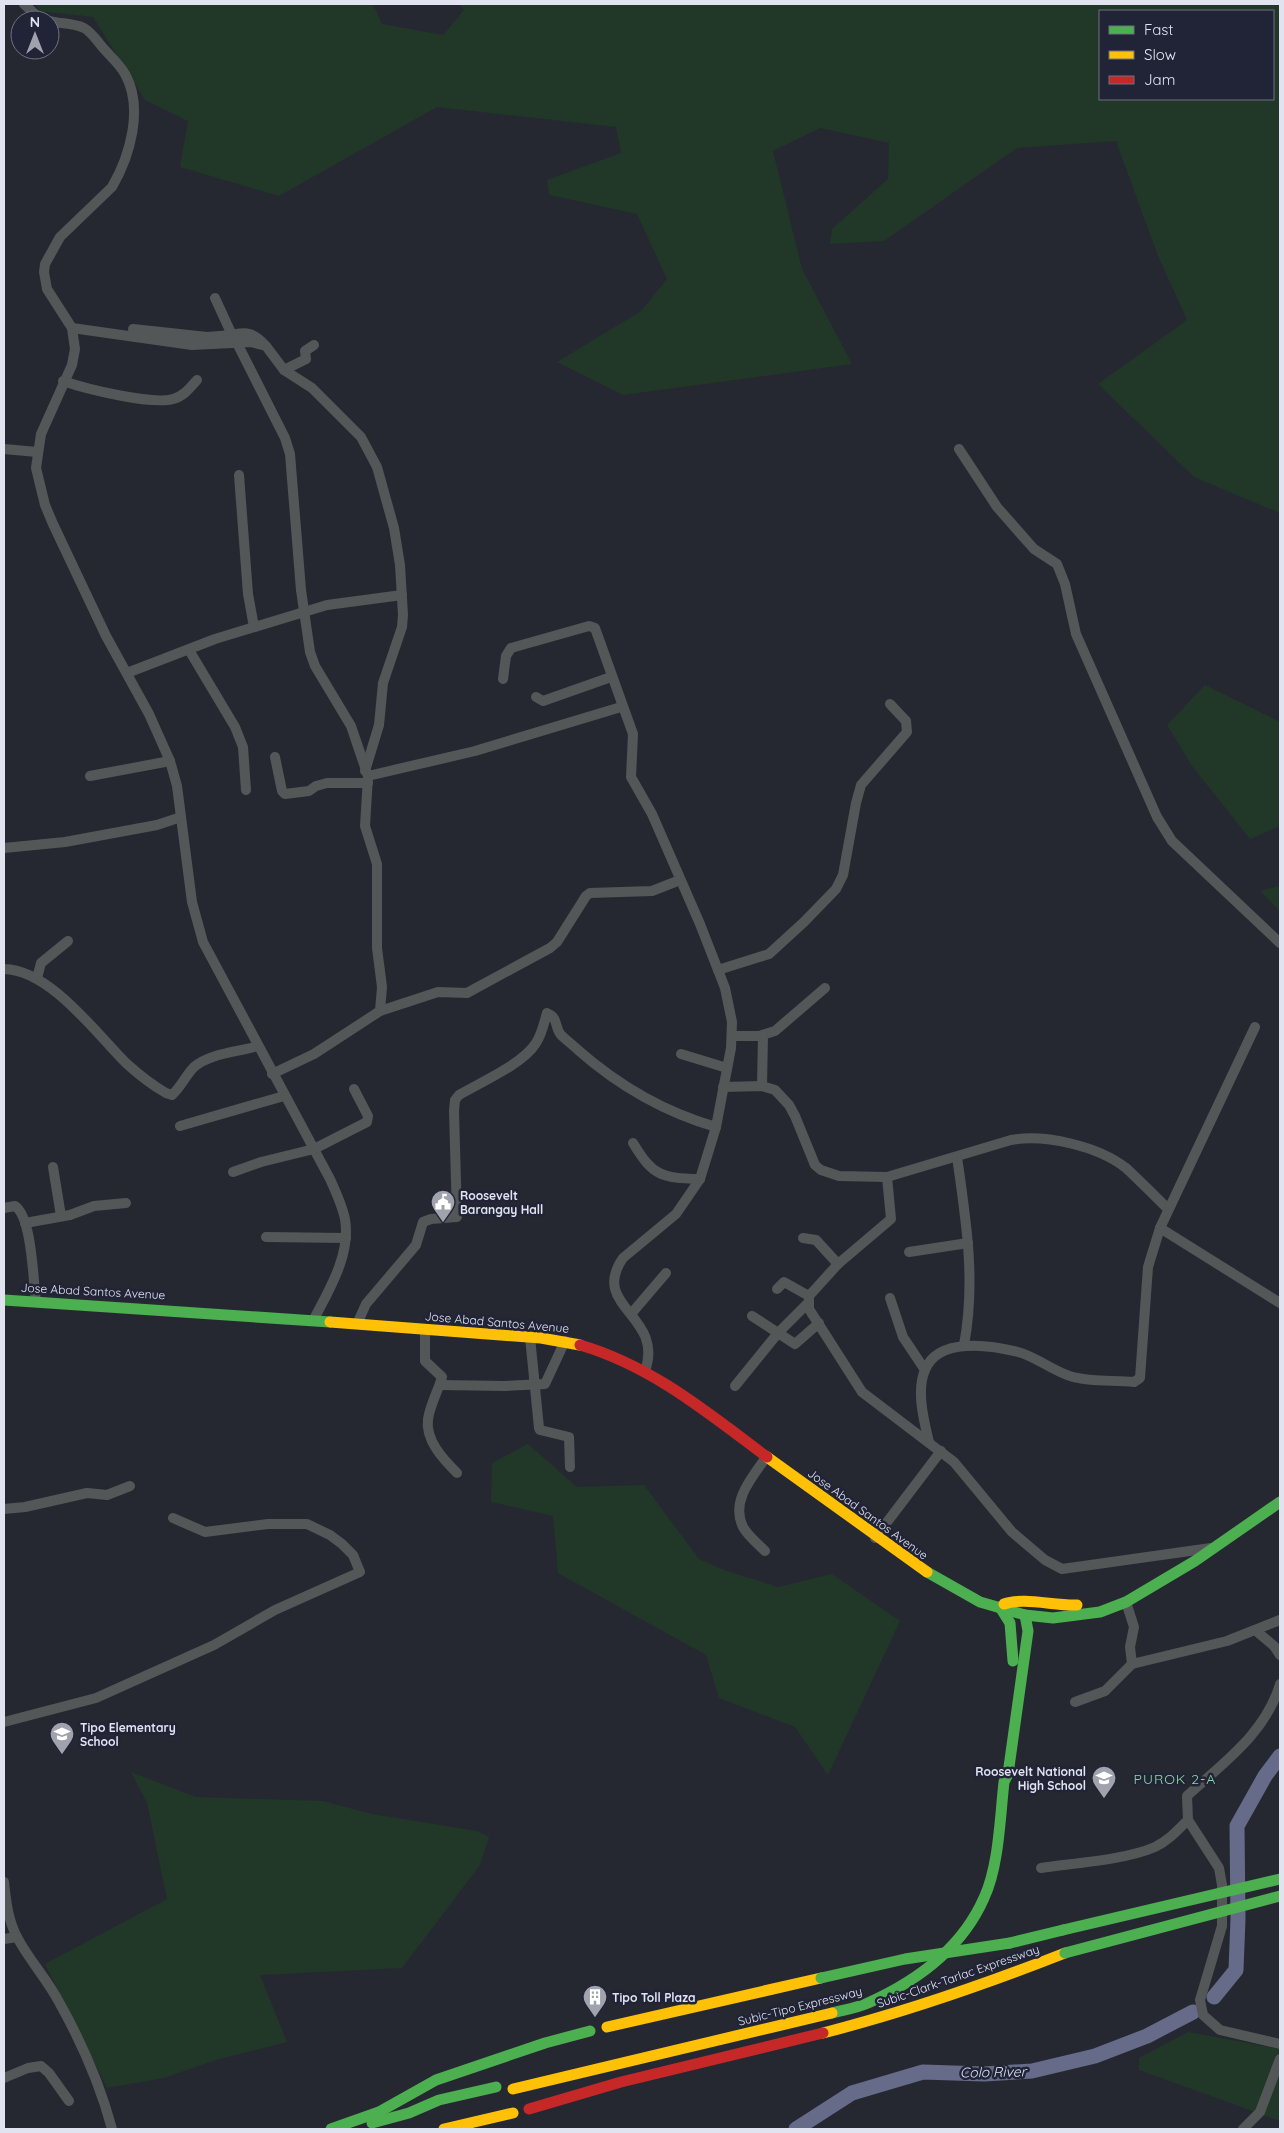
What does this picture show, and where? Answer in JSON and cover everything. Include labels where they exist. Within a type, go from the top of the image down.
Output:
[{"type":"highway","name":"Jose Abad Santos Avenue","points":[[4,1300],[530,1337],[566,1341],[608,1353],[646,1371],[675,1389],[915,1566],[980,1602],[1025,1615],[1053,1618],[1100,1612],[1126,1602],[1214,1548],[1280,1502]]},
{"type":"highway","name":"Jose Abad Santos Avenue","points":[[1000,1608],[1012,1601],[1060,1606],[1101,1602],[1155,1584]]},
{"type":"highway","points":[[1025,1615],[1036,1609],[1048,1610],[1060,1606]]},
{"type":"highway","points":[[1000,1608],[1010,1623],[1019,1661]]},
{"type":"highway","name":"Subic-Tipo Expressway","points":[[512,2086],[568,2069],[614,2065],[867,2004],[925,1972],[954,1944],[976,1916],[985,1897],[997,1848],[1004,1782],[1002,1774],[1019,1661],[1020,1622],[1025,1615]]},
{"type":"highway","points":[[1019,1661],[1042,1626],[1053,1618]]},
{"type":"highway","name":"Subic-Clark-Tarlac Expressway","points":[[607,2027],[905,1959],[1010,1943],[1280,1879]]},
{"type":"highway","name":"Subic-Clark-Tarlac Expressway","points":[[529,2108],[621,2082],[887,2017],[996,1980],[1065,1953],[1280,1896]]},
{"type":"highway","points":[[331,2129],[378,2112],[436,2080],[545,2043],[590,2031]]},
{"type":"highway","points":[[347,2129],[409,2113],[439,2100],[497,2090],[371,2129]]},
{"type":"highway","points":[[444,2129],[513,2112]]},
{"type":"street","points":[[60,22],[85,29],[93,35],[126,75],[134,105],[133,129],[112,187],[60,236],[45,264],[44,280],[72,328],[74,356],[46,421],[37,452],[36,468],[48,513],[106,636],[150,714],[170,761],[177,786],[192,902],[203,942],[272,1074],[314,1149],[341,1205],[345,1220],[346,1238],[340,1264],[313,1321]]},
{"type":"street","points":[[214,298],[285,438],[290,454],[304,612],[310,652],[315,666],[351,726],[367,777]]},
{"type":"street","points":[[72,328],[192,345],[235,339]]},
{"type":"street","points":[[133,329],[235,339],[266,346],[284,370],[312,388],[361,437],[382,481],[395,533],[402,594],[402,627],[387,668],[379,725],[367,777],[365,826],[378,864],[377,948],[382,987],[380,1010]]},
{"type":"street","points":[[284,370],[306,359],[305,352],[314,345]]},
{"type":"street","points":[[64,381],[93,390],[159,401],[181,396],[197,380]]},
{"type":"street","points":[[4,449],[37,452]]},
{"type":"street","points":[[959,449],[997,508],[1034,548],[1057,564],[1065,584],[1076,634],[1157,817],[1172,840],[1280,943]]},
{"type":"street","points":[[239,475],[248,594],[254,627]]},
{"type":"street","points":[[127,673],[254,627],[304,612],[348,600],[402,594]]},
{"type":"street","points":[[503,679],[506,656],[511,648],[592,626],[595,628],[634,742],[630,769],[631,777],[652,814],[718,970],[732,1011],[733,1036],[716,1127],[700,1180],[676,1214],[623,1258],[618,1266],[615,1277],[615,1295],[641,1327],[650,1350],[646,1371]]},
{"type":"street","points":[[189,650],[235,727],[242,747],[246,790]]},
{"type":"street","points":[[536,697],[543,701],[611,677]]},
{"type":"street","points":[[718,970],[760,958],[778,947],[841,882],[861,785],[907,732],[906,721],[890,704]]},
{"type":"street","points":[[275,757],[282,791],[285,794],[309,791],[316,786],[327,783],[367,777],[467,753],[621,707]]},
{"type":"street","points":[[90,776],[170,761]]},
{"type":"street","points":[[4,848],[65,842],[157,826],[181,817]]},
{"type":"street","points":[[272,1074],[314,1054],[380,1010],[438,992],[467,993],[550,948],[557,942],[586,896],[590,893],[652,891],[680,880]]},
{"type":"street","points":[[37,978],[41,963],[68,941]]},
{"type":"street","points":[[4,969],[22,971],[37,978],[83,1018],[127,1063],[166,1094],[172,1095],[177,1091],[192,1069],[200,1062],[258,1046]]},
{"type":"street","points":[[733,1036],[764,1035],[774,1031],[825,988]]},
{"type":"street","points":[[357,1324],[366,1304],[416,1245],[423,1222],[457,1217],[455,1100],[459,1095],[520,1059],[530,1050],[536,1044],[547,1013],[556,1019],[561,1035],[591,1061],[634,1092],[670,1112],[716,1127]]},
{"type":"street","points":[[930,1442],[922,1403],[925,1370],[929,1363],[942,1352],[954,1346],[964,1345],[1018,1352],[1071,1376],[1134,1382],[1140,1378],[1142,1372],[1148,1267],[1160,1228],[1255,1027]]},
{"type":"street","points":[[762,1086],[764,1035]]},
{"type":"street","points":[[681,1054],[727,1068]]},
{"type":"street","points":[[723,1087],[762,1086],[775,1090],[789,1104],[812,1160],[821,1170],[839,1176],[887,1177],[1011,1140],[1027,1137],[1052,1138],[1079,1146],[1124,1167],[1168,1209]]},
{"type":"street","points":[[233,1172],[261,1162],[314,1149],[367,1122],[368,1116],[354,1089]]},
{"type":"street","points":[[180,1126],[284,1096]]},
{"type":"street","points":[[633,1143],[654,1172],[670,1177],[700,1180]]},
{"type":"street","points":[[956,1157],[968,1243],[971,1296],[964,1345]]},
{"type":"street","points":[[53,1167],[61,1216]]},
{"type":"street","points":[[736,1386],[778,1333],[838,1264],[891,1218],[887,1177]]},
{"type":"street","points":[[26,1223],[61,1216],[94,1206],[126,1203]]},
{"type":"street","points":[[4,1208],[15,1206],[19,1209],[26,1223],[36,1301]]},
{"type":"street","points":[[1160,1228],[1280,1303]]},
{"type":"street","points":[[266,1237],[346,1238]]},
{"type":"street","points":[[803,1238],[816,1240],[838,1264]]},
{"type":"street","points":[[909,1252],[968,1243]]},
{"type":"street","points":[[631,1314],[666,1273]]},
{"type":"street","points":[[777,1289],[784,1282],[808,1300],[819,1323],[862,1392],[941,1451],[968,1478],[995,1515],[1045,1560],[1062,1569],[1166,1555],[1195,1549],[1214,1548]]},
{"type":"street","points":[[890,1298],[903,1337],[925,1370]]},
{"type":"street","points":[[752,1316],[795,1344],[819,1323]]},
{"type":"street","points":[[425,1329],[425,1361],[441,1374],[440,1385],[428,1416],[428,1430],[440,1454],[457,1473]]},
{"type":"street","points":[[530,1337],[540,1430],[568,1437],[570,1467]]},
{"type":"street","points":[[440,1385],[546,1384],[566,1341]]},
{"type":"street","points":[[875,1538],[941,1451]]},
{"type":"street","points":[[765,1550],[744,1529],[740,1509],[742,1493],[767,1456]]},
{"type":"street","points":[[4,1509],[87,1493],[106,1495],[130,1486]]},
{"type":"street","points":[[4,1722],[96,1698],[214,1644],[275,1610],[360,1572],[353,1555],[342,1544],[330,1535],[307,1524],[268,1524],[205,1532],[173,1518]]},
{"type":"street","points":[[1126,1602],[1134,1628],[1130,1647],[1132,1664]]},
{"type":"street","points":[[1075,1702],[1105,1690],[1132,1664],[1145,1659],[1194,1650],[1256,1630],[1280,1620]]},
{"type":"street","points":[[1256,1630],[1280,1655]]},
{"type":"street","points":[[1280,1684],[1256,1731],[1236,1752],[1187,1796],[1188,1820],[1219,1868],[1222,1885],[1222,1926],[1200,2000],[1203,2015],[1220,2030],[1280,2044]]},
{"type":"street","points":[[1042,1868],[1131,1854],[1156,1846],[1173,1835],[1188,1820]]},
{"type":"street","points":[[4,1882],[8,1914],[17,1937],[53,1992],[76,2032],[93,2070],[112,2129]]},
{"type":"street","points":[[4,1939],[17,1937]]},
{"type":"street","points":[[1243,2129],[1260,2112],[1280,2058]]},
{"type":"street","points":[[4,2078],[28,2068],[40,2066],[49,2073],[69,2101]]},
{"type":"green space","points":[[36,4],[373,4],[382,24],[443,35],[464,10],[459,4],[1280,4],[1280,513],[1194,477],[1098,384],[1187,320],[1158,256],[1116,141],[1017,148],[884,241],[830,244],[832,229],[888,179],[889,143],[820,128],[773,151],[802,269],[852,364],[623,395],[557,362],[641,311],[667,279],[637,214],[549,195],[547,180],[621,153],[616,127],[437,107],[279,196],[180,167],[188,121],[145,100],[93,17],[60,13],[60,10],[39,10]]},
{"type":"green space","points":[[1205,685],[1280,722],[1280,826],[1250,839],[1192,766],[1167,725]]},
{"type":"green space","points":[[1280,886],[1280,911],[1260,891]]},
{"type":"green space","points":[[528,1444],[577,1487],[644,1485],[699,1559],[724,1570],[778,1587],[832,1574],[900,1621],[828,1775],[795,1727],[719,1698],[706,1655],[558,1573],[553,1516],[491,1502],[492,1463]]},
{"type":"green space","points":[[131,1772],[196,1797],[323,1801],[372,1814],[477,1831],[489,1837],[480,1865],[402,1968],[260,1975],[287,2042],[216,2060],[164,2078],[107,2088],[45,1964],[167,1899],[147,1803]]},
{"type":"green space","points":[[1188,2032],[1280,2049],[1280,2121],[1139,2070],[1139,2058]]},
{"type":"waterway","name":"Colo River","points":[[1214,1997],[1236,1970],[1238,1919],[1237,1826],[1265,1776],[1280,1756]]},
{"type":"waterway","name":"Colo River","points":[[796,2129],[852,2093],[923,2072],[984,2074],[1032,2071],[1095,2056],[1147,2036],[1193,2012]]},
{"type":"traffic: fast","points":[[4,1300],[330,1322]]},
{"type":"traffic: fast","points":[[927,1572],[980,1602],[1025,1615],[1053,1618],[1100,1612],[1126,1602],[1195,1561],[1280,1502]]},
{"type":"traffic: fast","points":[[1000,1607],[1010,1623],[1013,1661]]},
{"type":"traffic: fast","points":[[832,2013],[868,2003],[904,1984],[936,1961],[963,1932],[975,1916],[984,1898],[996,1856],[1004,1782],[1008,1774],[1028,1631],[1025,1615]]},
{"type":"traffic: fast","points":[[1063,1930],[1280,1879]]},
{"type":"traffic: fast","points":[[1065,1953],[1280,1896]]},
{"type":"traffic: fast","points":[[1010,1943],[1063,1930]]},
{"type":"traffic: fast","points":[[821,1978],[905,1959],[1010,1943]]},
{"type":"traffic: fast","points":[[331,2129],[379,2112],[436,2080],[545,2043],[590,2031]]},
{"type":"traffic: fast","points":[[372,2123],[409,2113],[439,2100],[496,2087]]},
{"type":"traffic: slow","points":[[330,1322],[541,1338],[580,1345]]},
{"type":"traffic: slow","points":[[767,1457],[927,1572]]},
{"type":"traffic: slow","points":[[1004,1604],[1020,1601],[1077,1605]]},
{"type":"traffic: slow","points":[[823,2033],[945,1997],[1065,1953]]},
{"type":"traffic: slow","points":[[607,2027],[821,1978]]},
{"type":"traffic: slow","points":[[513,2089],[832,2013]]},
{"type":"traffic: slow","points":[[444,2129],[513,2113]]},
{"type":"traffic: jam","points":[[580,1345],[606,1354],[655,1378],[701,1408],[767,1457]]},
{"type":"traffic: jam","points":[[529,2109],[621,2082],[823,2033]]},
{"type":"place","name":"Roosevelt Barangay Hall","points":[[443,1223]]},
{"type":"place","name":"Tipo Elementary School","points":[[62,1755]]},
{"type":"place","name":"Roosevelt National High School","points":[[1104,1799]]},
{"type":"place","name":"Tipo Toll Plaza","points":[[595,2018]]},
{"type":"district","name":"PUROK 2-A","points":[[1175,1779]]}]
